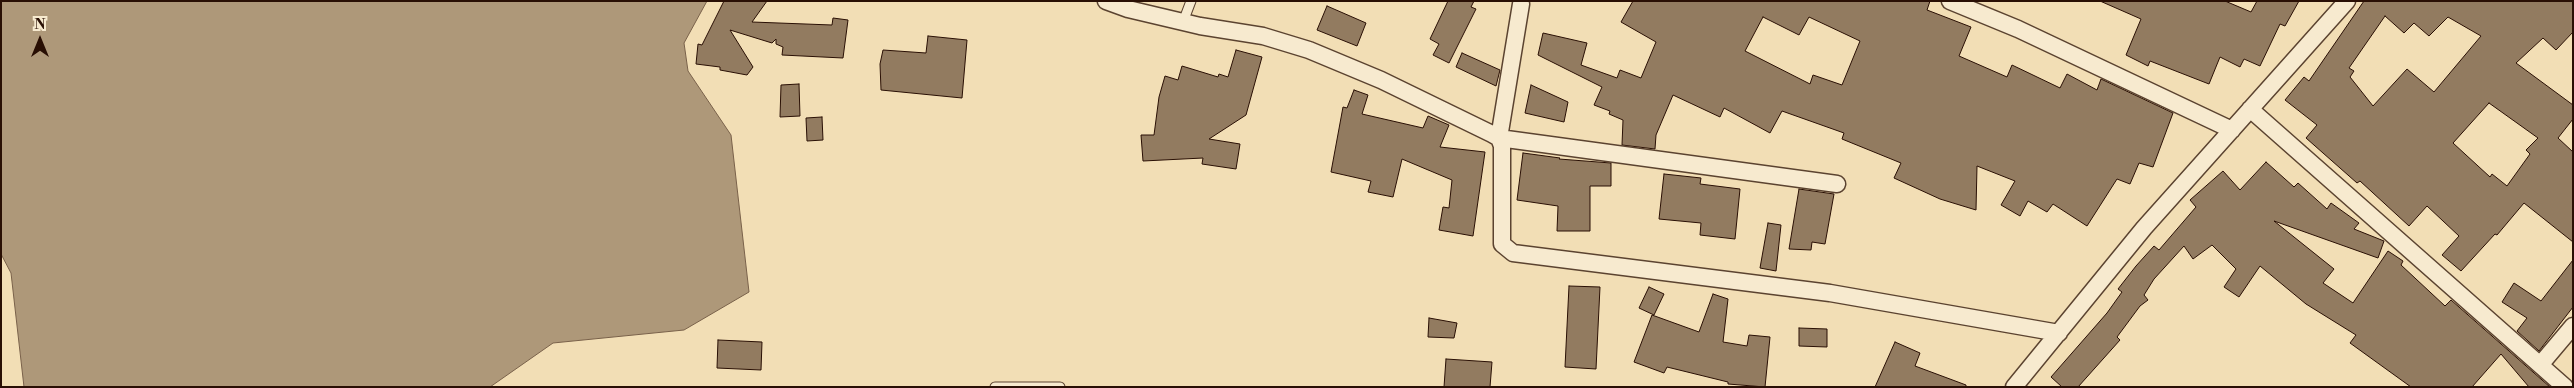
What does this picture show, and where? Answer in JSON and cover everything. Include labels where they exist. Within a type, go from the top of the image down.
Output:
[{"type":"street","points":[[1106,1],[1128,9],[1183,22],[1263,36],[1308,50],[1381,80],[1499,138],[1837,184]]},
{"type":"street","points":[[1950,1],[2018,29],[2232,130]]},
{"type":"street","points":[[2014,387],[2144,228],[2347,1]]},
{"type":"street","points":[[1521,4],[1499,138],[1502,146],[1500,235],[1502,244],[1513,253],[1830,293],[2059,333]]},
{"type":"street","points":[[2250,109],[2565,387]]},
{"type":"street","points":[[2540,365],[2573,326]]},
{"type":"lane","points":[[1183,22],[1190,1]]},
{"type":"lane","points":[[995,387],[1060,387]]},
{"type":"shaded area","points":[[1,1],[707,1],[684,43],[688,71],[731,135],[749,292],[684,330],[553,343],[490,387],[24,387],[11,273],[1,254]]},
{"type":"building","points":[[724,1],[767,1],[752,22],[832,25],[833,18],[848,20],[843,58],[782,55],[783,47],[776,44],[776,39],[772,43],[730,30],[753,67],[747,75],[720,70],[720,67],[696,64],[698,44],[702,45]]},
{"type":"building","points":[[1448,1],[1474,1],[1471,7],[1476,9],[1449,63],[1433,55],[1439,44],[1430,39]]},
{"type":"building","points":[[1633,1],[1930,1],[1927,10],[1971,27],[1959,56],[2007,77],[2012,65],[2060,88],[2067,74],[2097,90],[2101,79],[2173,113],[2153,167],[2139,163],[2130,184],[2117,179],[2087,226],[2053,204],[2047,212],[2028,201],[2020,216],[2001,205],[2015,181],[1977,166],[1976,210],[1940,199],[1894,178],[1901,163],[1842,139],[1844,133],[1782,111],[1770,133],[1724,108],[1720,117],[1673,95],[1656,135],[1655,149],[1622,145],[1623,120],[1609,114],[1610,111],[1594,105],[1602,87],[1538,55],[1543,33],[1587,43],[1581,65],[1617,78],[1620,70],[1641,78],[1656,42],[1621,22]],"holes":[[[1763,17],[1799,35],[1809,17],[1860,41],[1842,85],[1813,75],[1810,84],[1745,51]]]},
{"type":"building","points":[[2100,1],[2225,1],[2251,12],[2257,1],[2299,1],[2285,26],[2280,24],[2260,66],[2244,59],[2240,67],[2220,57],[2209,84],[2150,61],[2148,66],[2126,55],[2141,19]]},
{"type":"building","points":[[2364,1],[2573,1],[2573,32],[2556,50],[2543,38],[2516,63],[2573,105],[2573,119],[2558,138],[2573,152],[2573,242],[2524,203],[2497,235],[2495,234],[2461,271],[2442,255],[2459,236],[2427,206],[2409,226],[2360,181],[2357,183],[2306,138],[2317,125],[2285,100],[2304,77],[2309,81]],"holes":[[[2385,16],[2404,33],[2414,23],[2429,36],[2448,17],[2481,36],[2434,92],[2407,69],[2373,106],[2350,77],[2354,71],[2349,68]],[[2489,103],[2538,138],[2526,150],[2530,154],[2507,186],[2492,174],[2490,177],[2453,143]]]},
{"type":"building","points":[[1327,6],[1366,23],[1357,46],[1317,30]]},
{"type":"building","points":[[928,36],[967,40],[962,98],[881,90],[880,64],[883,50],[926,53]]},
{"type":"building","points":[[1236,50],[1262,57],[1246,115],[1209,139],[1240,144],[1236,169],[1202,164],[1203,158],[1143,161],[1141,135],[1154,135],[1159,97],[1165,76],[1178,80],[1182,66],[1218,77],[1219,74],[1228,77]]},
{"type":"building","points":[[1462,53],[1500,70],[1496,86],[1456,67]]},
{"type":"building","points":[[799,84],[800,116],[780,117],[781,85]]},
{"type":"building","points":[[1531,85],[1568,102],[1564,122],[1525,113]]},
{"type":"building","points":[[1354,90],[1368,95],[1362,114],[1423,128],[1428,116],[1449,125],[1440,147],[1485,152],[1473,236],[1439,230],[1443,207],[1449,208],[1452,180],[1402,159],[1393,197],[1368,192],[1371,181],[1331,172],[1343,107],[1347,108]]},
{"type":"building","points":[[822,117],[823,140],[807,141],[806,118]]},
{"type":"building","points":[[1523,153],[1559,159],[1611,163],[1611,186],[1590,186],[1590,231],[1557,231],[1558,206],[1517,200]]},
{"type":"building","points":[[2266,162],[2294,187],[2298,183],[2327,209],[2331,203],[2359,223],[2354,229],[2384,241],[2378,258],[2274,221],[2334,269],[2323,283],[2353,303],[2388,251],[2403,261],[2401,265],[2445,306],[2451,300],[2550,387],[2529,387],[2501,354],[2472,387],[2411,387],[2350,343],[2356,335],[2306,304],[2260,266],[2239,297],[2224,287],[2236,269],[2212,245],[2193,259],[2184,246],[2154,279],[2144,295],[2148,300],[2140,306],[2117,337],[2120,340],[2078,387],[2062,387],[2051,377],[2107,313],[2122,292],[2118,289],[2136,266],[2154,246],[2159,250],[2196,207],[2190,200],[2223,171],[2240,190]]},
{"type":"building","points":[[1664,174],[1701,178],[1700,184],[1740,189],[1735,239],[1700,235],[1701,223],[1659,219]]},
{"type":"building","points":[[1799,189],[1834,194],[1825,244],[1812,242],[1811,250],[1789,249]]},
{"type":"building","points":[[1768,223],[1781,225],[1776,271],[1760,268]]},
{"type":"building","points":[[2573,260],[2573,307],[2539,351],[2517,331],[2527,318],[2502,302],[2514,283],[2541,301]]},
{"type":"building","points":[[1569,286],[1600,287],[1596,369],[1565,367]]},
{"type":"building","points":[[1649,287],[1664,294],[1654,315],[1639,308]]},
{"type":"building","points":[[1713,294],[1728,299],[1723,342],[1747,346],[1749,335],[1770,337],[1765,387],[1728,384],[1728,382],[1667,367],[1664,373],[1634,362],[1652,315],[1699,332]]},
{"type":"building","points":[[1429,318],[1457,323],[1454,338],[1428,337]]},
{"type":"building","points":[[1799,328],[1827,329],[1827,347],[1799,346]]},
{"type":"building","points":[[718,340],[762,342],[761,370],[717,368]]},
{"type":"building","points":[[1895,342],[1920,353],[1915,366],[1966,385],[1966,387],[1875,387]]},
{"type":"building","points":[[1446,359],[1492,362],[1490,387],[1444,387]]}]
